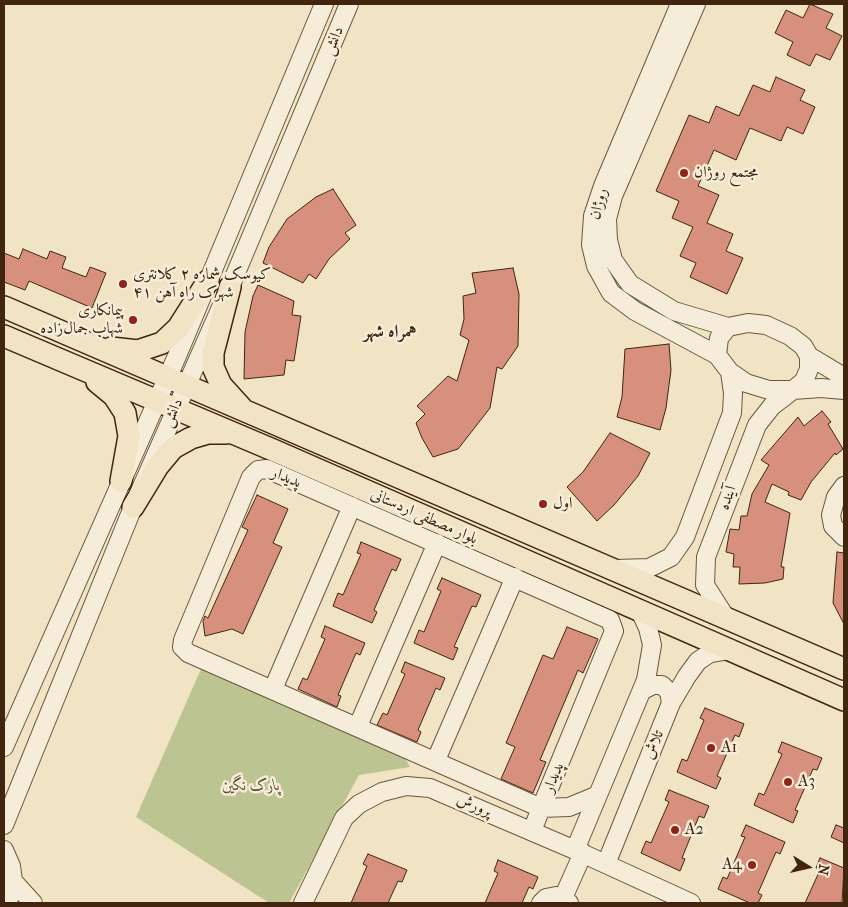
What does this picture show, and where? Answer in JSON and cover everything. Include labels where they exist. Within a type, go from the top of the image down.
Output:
[{"type":"main road","points":[[88,342],[138,351],[162,343],[178,328],[208,281]]},
{"type":"main road","points":[[230,287],[213,352],[213,367],[222,384],[247,412]]},
{"type":"main road","name":"بلوار مصطفی اردستانی","points":[[4,307],[88,342],[176,383],[615,569],[844,669]]},
{"type":"main road","name":"بلوار مصطفی اردستانی","points":[[4,336],[165,406],[273,450],[844,700]]},
{"type":"main road","points":[[81,370],[114,396],[125,413],[129,436],[121,481]]},
{"type":"main road","points":[[273,450],[267,444],[266,435],[271,429],[281,427]]},
{"type":"main road","points":[[133,507],[158,466],[174,448],[191,438],[208,433],[231,433]]},
{"type":"street","name":"دانش","points":[[176,383],[208,281],[324,4]]},
{"type":"street","name":"دانش","points":[[4,747],[121,481],[165,406],[230,287],[349,4]]},
{"type":"street","name":"روژان","points":[[680,4],[633,130],[613,196],[607,219],[613,260],[630,284],[674,311],[728,327]]},
{"type":"street","name":"روژان","points":[[696,4],[603,186],[594,216],[590,245],[596,266],[611,293],[635,311],[717,355]]},
{"type":"street","points":[[844,377],[809,356],[803,346],[790,336],[766,325],[748,323],[728,327],[719,338],[717,355],[730,372],[746,382],[769,390],[821,388],[844,390]]},
{"type":"street","points":[[793,390],[804,381],[809,370],[809,356]]},
{"type":"street","points":[[615,569],[649,568],[671,557],[685,537],[732,413],[734,393],[730,372]]},
{"type":"street","name":"آینده","points":[[726,618],[705,585],[706,557],[757,425],[772,406],[793,390]]},
{"type":"street","name":"دانش","points":[[4,825],[133,507],[165,406]]},
{"type":"street","name":"پدیدار","points":[[541,808],[614,631],[610,620],[267,469],[258,470],[251,477],[183,640],[182,648],[188,653],[436,760],[541,808],[568,807],[598,795]]},
{"type":"street","points":[[844,486],[836,497],[831,515],[833,526],[844,537]]},
{"type":"street","points":[[273,689],[352,506]]},
{"type":"street","points":[[358,726],[437,543]]},
{"type":"street","points":[[436,760],[516,577]]},
{"type":"street","name":"تلاش","points":[[566,901],[579,852],[598,795],[643,690],[651,663],[652,645],[648,628],[640,611]]},
{"type":"street","name":"تلاش","points":[[606,864],[634,790],[671,703],[698,661],[710,653],[729,650]]},
{"type":"street","points":[[643,690],[653,685],[662,686],[668,692],[671,703]]},
{"type":"street","points":[[607,776],[610,784],[617,791],[625,793],[634,790]]},
{"type":"street","name":"پرورش","points":[[303,903],[344,818],[359,804],[382,792],[406,786],[430,788],[532,831],[691,903]]},
{"type":"street","points":[[532,831],[541,808]]},
{"type":"street","points":[[4,850],[11,866],[13,880],[8,903]]},
{"type":"street","points":[[13,880],[33,903]]},
{"type":"street","points":[[541,903],[551,896],[566,901]]},
{"type":"green space","name":"پارک نگین","points":[[201,669],[401,751],[410,767],[359,775],[289,903],[269,903],[136,817]]},
{"type":"building","points":[[810,4],[833,14],[826,28],[842,36],[830,60],[816,54],[810,66],[787,55],[793,42],[775,33],[786,10],[803,18]]},
{"type":"building","name":"مجتمع روژان","points":[[776,77],[805,90],[800,100],[815,107],[803,134],[787,127],[781,141],[750,128],[736,160],[714,150],[698,186],[719,195],[707,223],[733,234],[726,251],[743,258],[727,294],[690,277],[696,263],[680,256],[693,227],[672,218],[679,201],[656,191],[689,115],[709,123],[716,106],[739,116],[753,85],[770,92]]},
{"type":"building","points":[[333,189],[356,225],[345,233],[350,239],[329,259],[316,279],[309,274],[303,283],[263,263],[269,247],[287,219],[316,197]]},
{"type":"building","points":[[23,249],[47,259],[50,251],[66,257],[62,268],[86,277],[90,267],[106,273],[92,308],[29,281],[25,290],[4,282],[4,253],[19,259]]},
{"type":"building","points":[[513,268],[519,294],[518,346],[502,369],[497,367],[490,408],[458,449],[433,457],[416,423],[425,414],[417,406],[448,376],[457,381],[469,340],[460,335],[464,319],[463,296],[476,293],[472,273]]},
{"type":"building","points":[[258,285],[294,301],[292,315],[301,316],[294,361],[286,360],[284,375],[244,379],[245,332],[253,296]]},
{"type":"building","points":[[669,344],[671,370],[666,408],[660,430],[617,417],[622,397],[625,349]]},
{"type":"building","points":[[822,411],[831,422],[828,424],[843,449],[836,455],[835,453],[811,482],[801,500],[788,495],[789,492],[772,484],[765,502],[790,513],[781,567],[784,567],[783,579],[765,583],[739,584],[740,567],[733,567],[734,554],[726,552],[730,529],[739,530],[741,516],[747,516],[752,494],[769,465],[761,460],[798,417],[804,426]]},
{"type":"building","points":[[610,433],[650,453],[638,476],[614,505],[597,521],[567,487],[583,472]]},
{"type":"building","points":[[257,495],[288,509],[273,543],[282,547],[243,634],[232,629],[205,636],[203,621],[205,616],[208,618],[248,530],[242,527]]},
{"type":"building","points":[[361,542],[401,559],[396,571],[392,569],[374,610],[377,612],[372,623],[333,606],[338,593],[343,595],[361,554],[357,553]]},
{"type":"building","points":[[837,552],[844,553],[844,624],[833,603]]},
{"type":"building","points":[[442,578],[481,595],[476,607],[472,606],[454,647],[458,648],[453,660],[414,643],[419,630],[424,632],[441,591],[437,589]]},
{"type":"building","points":[[325,626],[365,643],[360,655],[356,653],[338,695],[341,696],[337,707],[298,689],[303,678],[307,680],[325,639],[321,637]]},
{"type":"building","points":[[567,627],[598,639],[583,673],[578,670],[540,760],[546,762],[533,793],[501,779],[515,747],[506,743],[543,655],[553,659]]},
{"type":"building","points":[[405,662],[445,678],[440,690],[436,688],[418,730],[421,732],[417,742],[377,725],[383,713],[387,715],[405,674],[401,672]]},
{"type":"building","name":"A1","points":[[705,708],[744,724],[739,737],[735,735],[717,776],[721,778],[716,789],[677,772],[682,759],[687,761],[704,720],[700,718]]},
{"type":"building","name":"A3","points":[[782,742],[822,758],[817,770],[813,769],[795,810],[798,811],[793,823],[754,805],[759,793],[764,795],[782,754],[778,752]]},
{"type":"building","name":"A2","points":[[669,790],[709,806],[704,818],[699,816],[682,858],[685,859],[680,871],[641,853],[646,841],[651,843],[669,802],[665,800]]},
{"type":"building","name":"A4","points":[[746,825],[785,842],[780,854],[776,852],[758,893],[762,895],[758,903],[750,903],[718,889],[723,877],[727,879],[745,837],[741,836]]},
{"type":"building","points":[[836,825],[844,828],[844,843],[831,837]]},
{"type":"building","points":[[368,854],[407,870],[402,882],[398,881],[388,903],[351,903],[367,866],[363,864]]},
{"type":"building","points":[[820,858],[844,868],[842,903],[805,903],[820,870],[816,868]]},
{"type":"building","points":[[498,860],[538,877],[533,889],[529,887],[522,903],[485,903],[498,873],[494,871]]},
{"type":"place","name":"مجتمع روژان","points":[[684,173]]},
{"type":"place","name":"کیوسک شماره ۲ کلانتری ۴۱ شهرک راه آهن","points":[[123,284]]},
{"type":"place","name":"پیمانکاری شهاب جمال‌زاده","points":[[133,320]]},
{"type":"place","name":"اول","points":[[543,504]]},
{"type":"place","name":"A1","points":[[711,748]]},
{"type":"place","name":"A3","points":[[788,782]]},
{"type":"place","name":"A2","points":[[675,830]]},
{"type":"place","name":"A4","points":[[752,865]]},
{"type":"district","name":"همراه شهر","points":[[390,333]]}]
